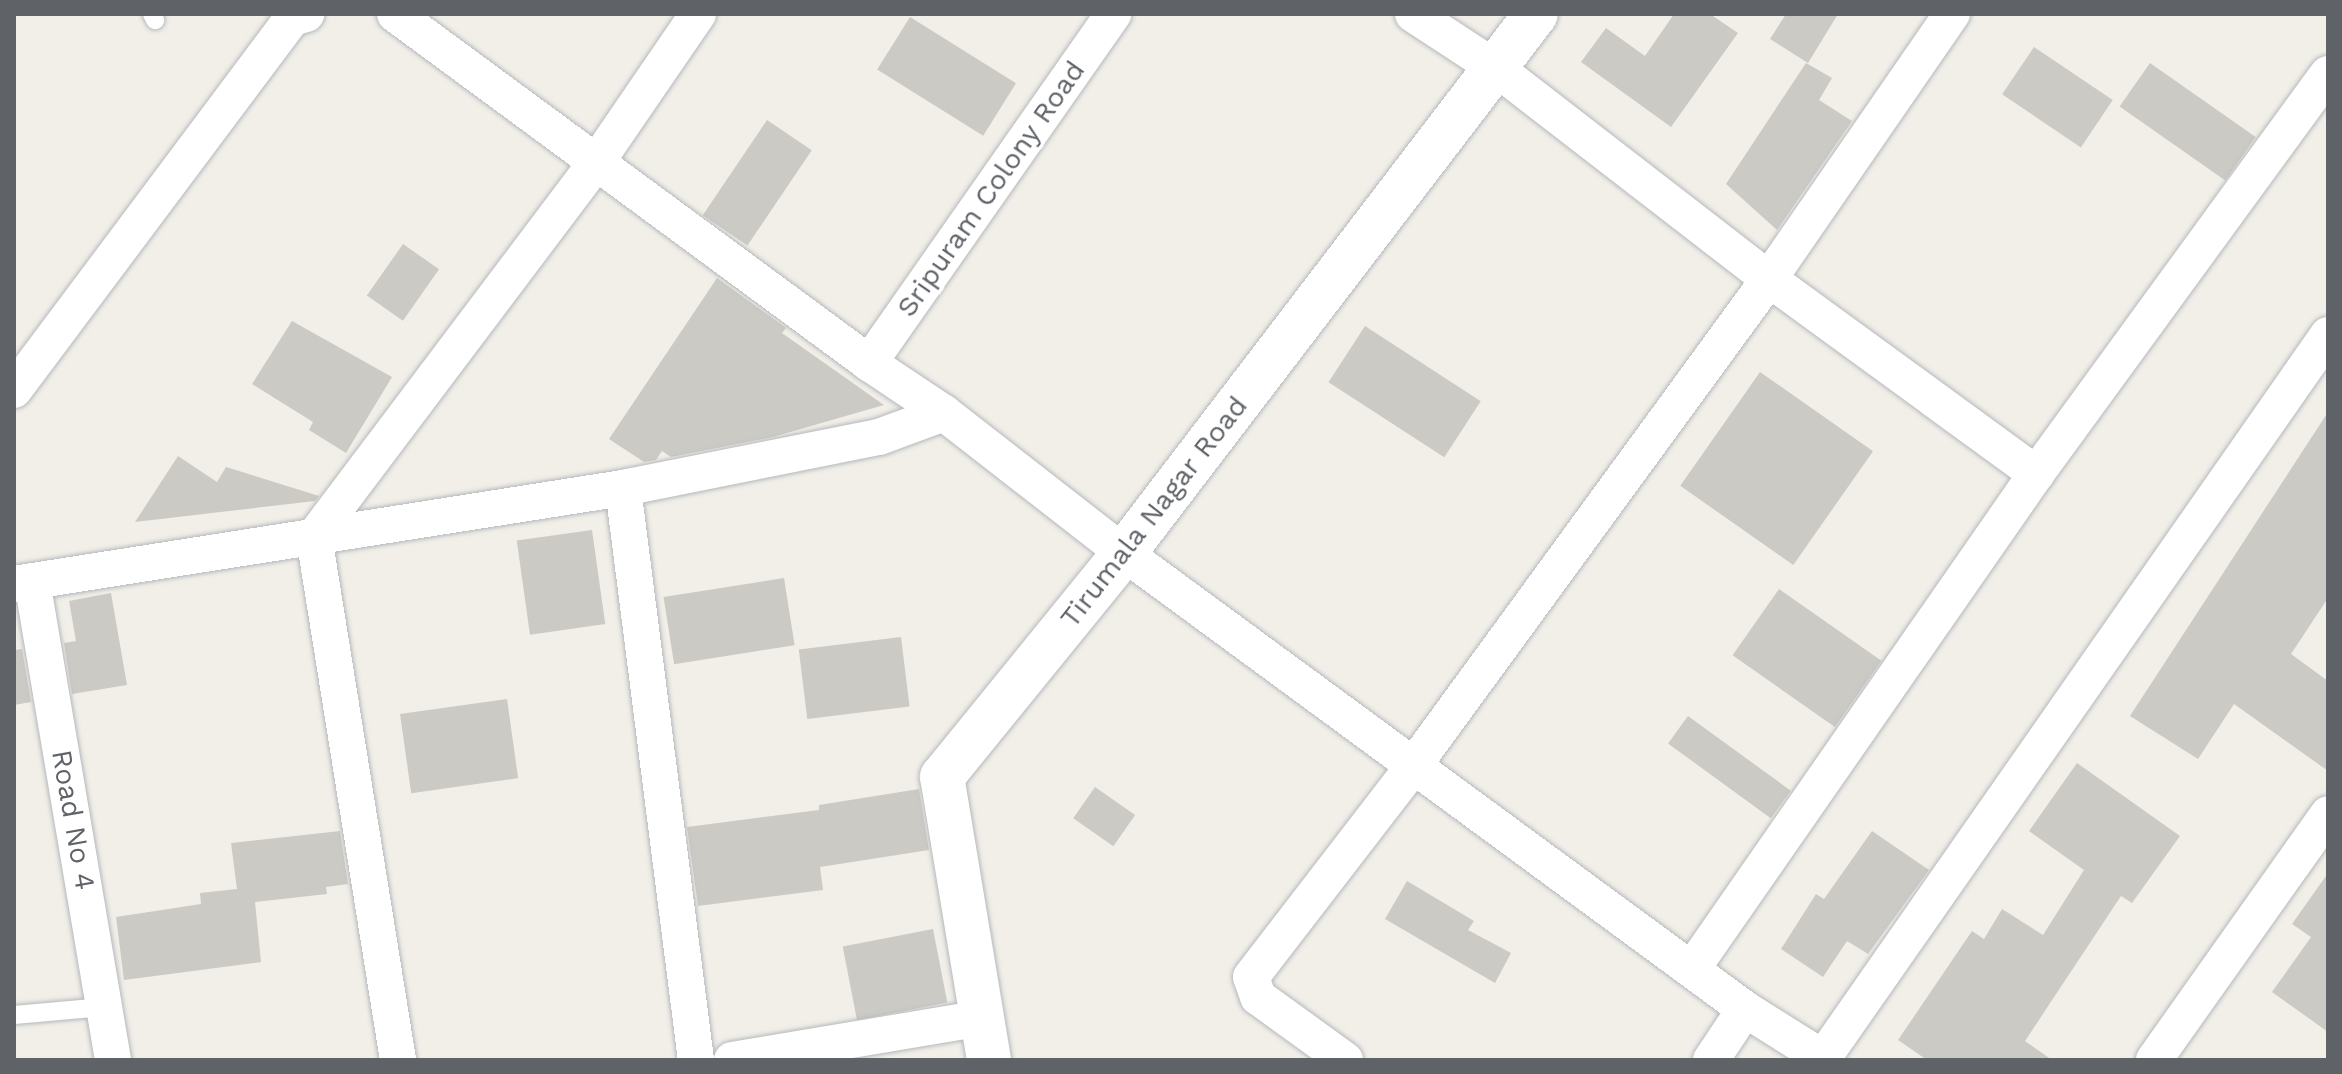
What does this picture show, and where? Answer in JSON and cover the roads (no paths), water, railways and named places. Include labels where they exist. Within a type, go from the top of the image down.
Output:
[{"type":"street","points":[[14,390],[292,18],[306,14]]},
{"type":"street","points":[[395,14],[598,160],[869,363],[944,413],[1124,553],[1745,1009],[1824,1059],[2328,335]]},
{"type":"street","points":[[398,1060],[314,537],[598,160],[698,14]]},
{"type":"street","name":"Sripuram Colony Road","points":[[869,363],[1113,14]]},
{"type":"street","points":[[1413,14],[1497,69],[1769,279],[2036,474]]},
{"type":"street","name":"Tirumala Nagar Road","points":[[986,1039],[942,777],[1124,553],[1497,69],[1536,14]]},
{"type":"street","points":[[1345,1060],[1258,997],[1249,981],[1414,765],[1769,279],[1952,14]]},
{"type":"street","points":[[1692,969],[2036,474],[2328,74]]},
{"type":"street","points":[[23,582],[623,488],[879,437],[944,413]]},
{"type":"street","points":[[623,488],[696,1060]]},
{"type":"street","name":"Road No 4","points":[[23,582],[113,1060]]},
{"type":"street","points":[[2154,1060],[2328,814]]},
{"type":"street","points":[[1711,1060],[1745,1009]]},
{"type":"street","points":[[732,1060],[986,1039]]},
{"type":"lane","points":[[14,1015],[104,1007]]}]
